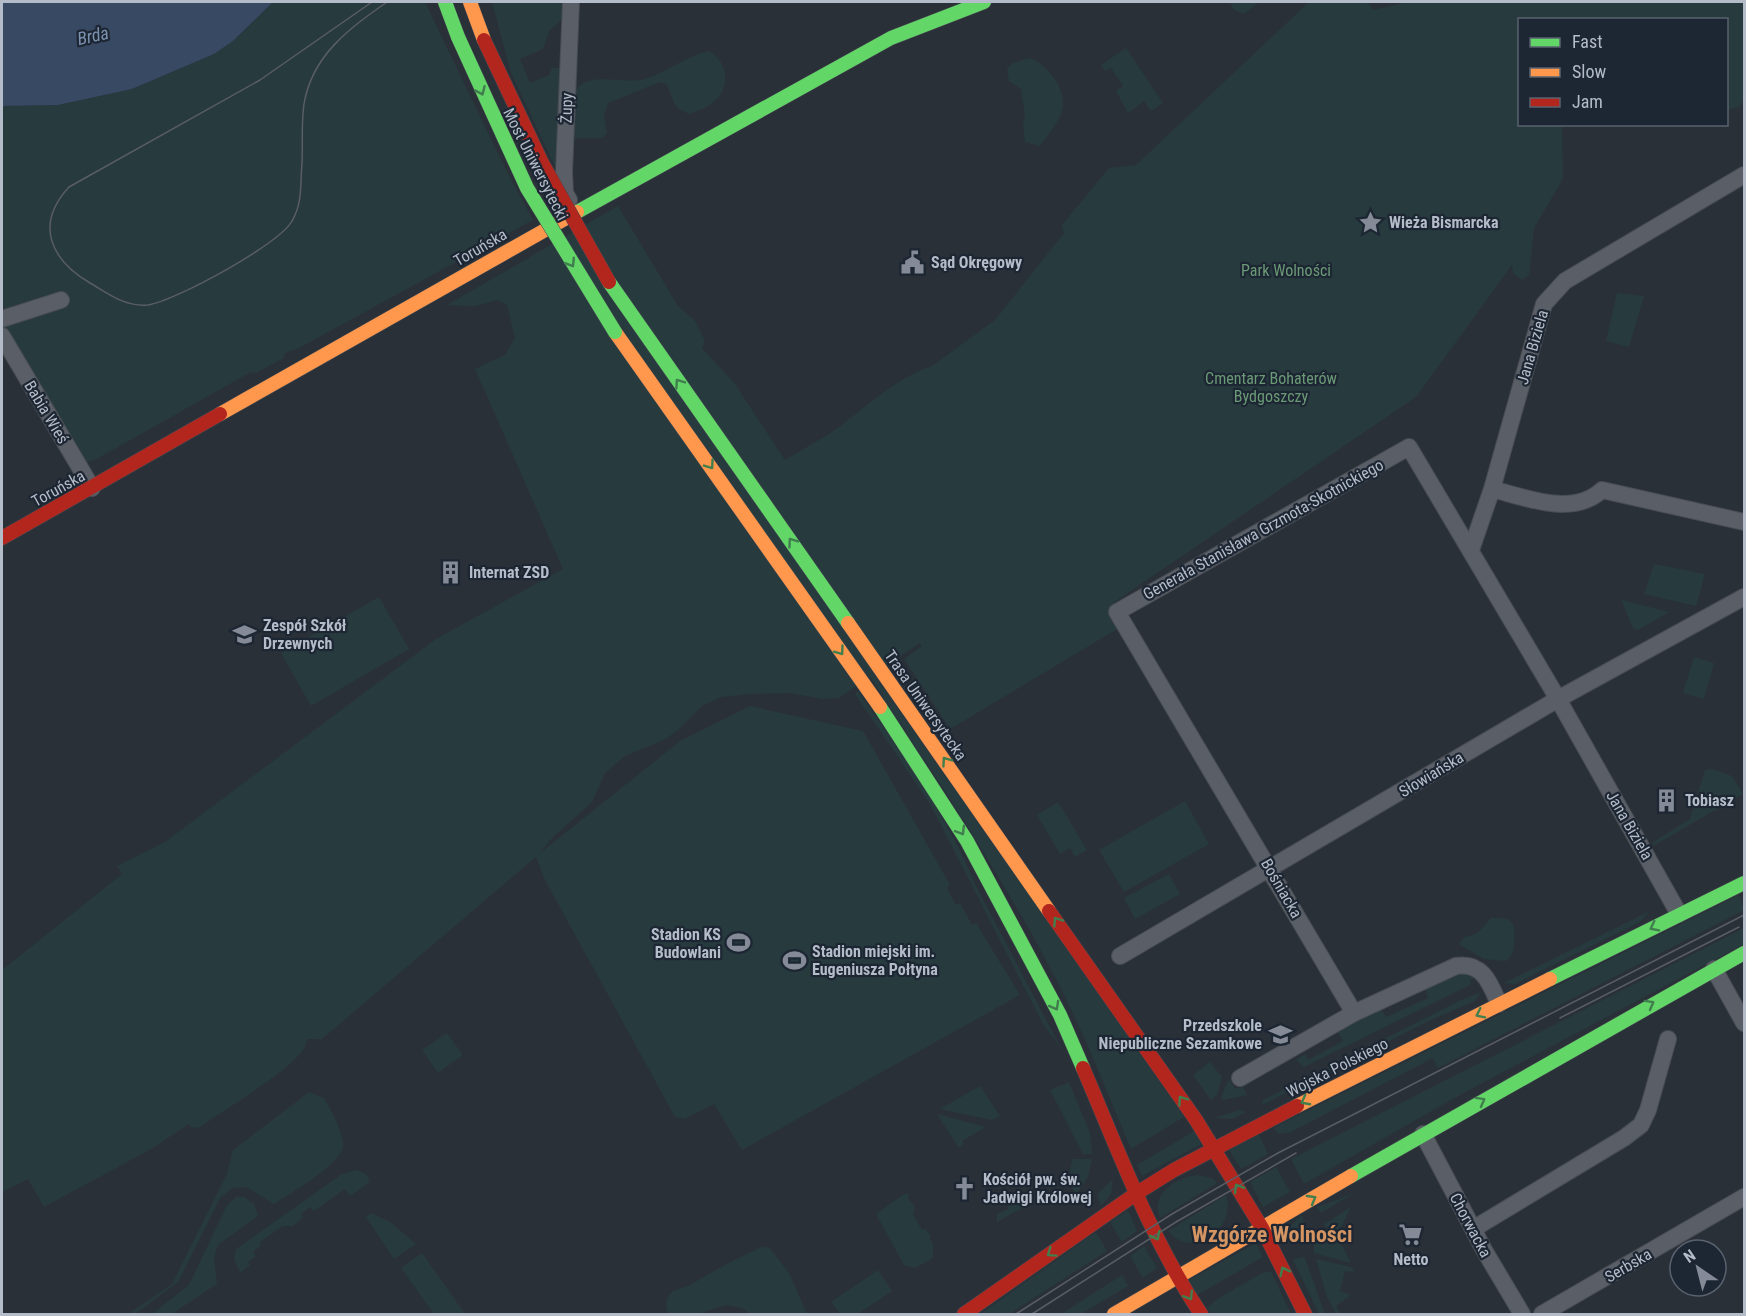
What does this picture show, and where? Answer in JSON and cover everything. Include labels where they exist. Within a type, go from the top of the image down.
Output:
[{"type":"main road","name":"Most Uniwersytecki","points":[[445,2],[479,87],[527,188],[615,332],[883,712],[967,842],[1060,1015],[1137,1193]]},
{"type":"main road","name":"Most Uniwersytecki","points":[[470,2],[512,105],[532,146],[561,202],[609,282]]},
{"type":"main road","name":"Toruńska","points":[[2,538],[575,212],[891,38],[984,2]]},
{"type":"main road","name":"Trasa Uniwersytecka","points":[[609,282],[1215,1148],[1262,1228]]},
{"type":"main road","name":"Wojska Polskiego","points":[[964,1314],[1137,1193],[1215,1148],[1744,883]]},
{"type":"main road","points":[[1114,1314],[1423,1134],[1744,953]]},
{"type":"main road","points":[[1137,1193],[1177,1278],[1201,1314]]},
{"type":"main road","points":[[1262,1228],[1305,1314]]},
{"type":"street","name":"Żupy","points":[[571,2],[564,172],[565,193],[575,212]]},
{"type":"street","name":"Jana Biziela","points":[[1471,550],[1492,489],[1537,322],[1551,295],[1565,281],[1744,175]]},
{"type":"street","points":[[2,319],[61,300]]},
{"type":"street","name":"Babia Wieś","points":[[2,336],[92,488]]},
{"type":"street","name":"Jana Biziela","points":[[1409,447],[1558,699],[1679,914]]},
{"type":"street","name":"Generała Stanisława Grzmota-Skotnickiego","points":[[1117,612],[1409,447]]},
{"type":"street","points":[[1492,489],[1539,501],[1576,504],[1590,501],[1602,490],[1744,522]]},
{"type":"street","name":"Słowiańska","points":[[1120,956],[1558,699],[1744,597]]},
{"type":"street","name":"Bośniacka","points":[[1117,612],[1354,1013]]},
{"type":"street","points":[[1240,1078],[1354,1013],[1445,970],[1466,964],[1474,966],[1484,975],[1499,1004]]},
{"type":"street","points":[[1714,969],[1744,1023]]},
{"type":"street","points":[[1473,1229],[1624,1138],[1641,1125],[1648,1110],[1668,1039]]},
{"type":"street","name":"Chorwacka","points":[[1423,1134],[1473,1229],[1522,1314]]},
{"type":"street","name":"Serbska","points":[[1542,1314],[1744,1197]]},
{"type":"green space","points":[[273,2],[425,2],[503,164],[533,220],[299,348],[285,353],[284,358],[256,373],[251,372],[95,460],[78,464],[2,336],[2,106],[58,105],[132,89],[214,54],[233,41]]},
{"type":"green space","points":[[492,2],[565,2],[564,18],[549,31],[543,49],[520,59],[530,83],[549,75],[552,68],[561,68],[555,167],[511,73]]},
{"type":"green space","points":[[1230,2],[1259,2],[1244,14],[1234,10]]},
{"type":"green space","name":"Park Wolności","points":[[1309,2],[1368,2],[1373,10],[1408,2],[1744,2],[1744,99],[1739,107],[1728,110],[1728,18],[1518,18],[1518,126],[1562,126],[1563,179],[1534,228],[1529,275],[1522,280],[1513,273],[1512,265],[1416,397],[1113,603],[1119,628],[950,729],[904,659],[922,646],[920,643],[874,674],[1184,1117],[1131,1149],[1085,1039],[1023,919],[974,837],[870,677],[839,698],[822,699],[790,693],[750,694],[721,697],[702,706],[678,730],[664,740],[625,756],[605,773],[592,802],[552,838],[539,854],[680,741],[750,706],[863,731],[950,885],[947,888],[956,905],[960,903],[972,925],[976,923],[1020,995],[742,1150],[714,1104],[684,1119],[675,1117],[545,880],[536,857],[322,1039],[307,1039],[304,1049],[279,1073],[201,1127],[192,1128],[189,1124],[153,1148],[44,1207],[28,1179],[2,1192],[2,970],[122,874],[117,866],[165,842],[436,639],[563,569],[475,369],[505,355],[515,338],[507,305],[498,300],[475,306],[447,305],[618,206],[678,306],[695,321],[705,341],[702,348],[735,384],[785,460],[829,434],[891,387],[932,366],[995,320],[1064,233],[1062,225],[1109,168],[1136,165]]},
{"type":"green space","points":[[1126,48],[1163,103],[1151,111],[1144,101],[1128,113],[1116,91],[1123,86],[1111,68],[1105,71],[1101,65]]},
{"type":"green space","points":[[709,51],[721,62],[725,76],[722,91],[710,105],[690,114],[684,112],[674,103],[667,85],[660,82],[608,103],[604,115],[607,133],[602,138],[575,138],[572,126],[572,106],[575,93],[581,85],[600,79],[645,79]]},
{"type":"green space","points":[[1030,58],[1051,73],[1063,97],[1061,114],[1040,146],[1025,142],[1023,123],[1025,116],[1021,89],[1009,81],[1007,68],[1013,63]]},
{"type":"green space","points":[[1617,293],[1644,296],[1629,347],[1606,341]]},
{"type":"green space","points":[[1654,564],[1705,574],[1696,606],[1644,594]]},
{"type":"green space","points":[[379,597],[409,649],[311,706],[281,653]]},
{"type":"green space","points":[[1621,600],[1669,612],[1638,630],[1633,628]]},
{"type":"green space","points":[[1694,657],[1714,663],[1704,699],[1683,693]]},
{"type":"green space","points":[[858,691],[938,810],[1062,1050],[1043,1024],[930,804],[855,694]]},
{"type":"green space","points":[[1712,769],[1732,776],[1743,794],[1653,846],[1653,842],[1690,819],[1705,770]]},
{"type":"green space","points":[[1185,801],[1209,844],[1124,892],[1099,850]]},
{"type":"green space","points":[[1058,802],[1087,850],[1075,857],[1070,848],[1060,854],[1037,815]]},
{"type":"green space","points":[[1169,874],[1180,894],[1135,919],[1124,898]]},
{"type":"green space","points":[[1739,895],[1744,910],[1438,1068],[1433,1058],[1291,1132],[1279,1134],[1273,1128]]},
{"type":"green space","points":[[1650,911],[1640,922],[1515,984],[1504,983]]},
{"type":"green space","points":[[1491,918],[1509,920],[1514,926],[1513,951],[1506,961],[1484,959],[1459,944],[1464,937],[1479,931]]},
{"type":"green space","points":[[1744,928],[1744,944],[1458,1096],[1304,1184],[1291,1159]]},
{"type":"green space","points":[[1460,972],[1475,978],[1471,980],[1470,985],[1304,1067],[1296,1060],[1305,1054],[1308,1060],[1343,1041],[1338,1033],[1340,1029],[1381,1009],[1386,1017],[1428,998],[1425,988]]},
{"type":"green space","points":[[1481,992],[1475,1001],[1429,1021],[1262,1105],[1263,1100]]},
{"type":"green space","points":[[447,1033],[463,1055],[438,1073],[422,1050]]},
{"type":"green space","points":[[1210,1062],[1222,1077],[1217,1095],[1211,1100],[1193,1075]]},
{"type":"green space","points":[[1229,1079],[1235,1088],[1243,1087],[1247,1095],[1223,1100],[1221,1097]]},
{"type":"green space","points":[[1069,1082],[1090,1133],[1092,1154],[1083,1154],[1050,1090]]},
{"type":"green space","points":[[980,1086],[1000,1116],[992,1120],[940,1109]]},
{"type":"green space","points":[[309,1092],[324,1098],[339,1127],[343,1145],[335,1160],[314,1178],[274,1204],[246,1187],[233,1188],[220,1198],[178,1282],[135,1314],[128,1314],[172,1284],[227,1174],[233,1150]]},
{"type":"green space","points":[[1239,1110],[1246,1112],[1232,1119],[1215,1118]]},
{"type":"green space","points":[[937,1114],[986,1127],[962,1141],[964,1144],[959,1148]]},
{"type":"green space","points":[[1194,1131],[1201,1144],[1142,1176],[1137,1165]]},
{"type":"green space","points":[[1259,1135],[1268,1154],[1241,1169],[1229,1150]]},
{"type":"green space","points":[[1072,1159],[1092,1159],[1088,1177],[1076,1195],[1068,1181]]},
{"type":"green space","points":[[1276,1167],[1290,1192],[1263,1207],[1250,1182]]},
{"type":"green space","points":[[357,1170],[366,1174],[370,1182],[350,1196],[345,1189],[314,1211],[310,1207],[301,1214],[303,1218],[293,1226],[283,1226],[260,1242],[260,1247],[253,1252],[256,1256],[240,1273],[234,1259],[236,1249],[342,1174]]},
{"type":"green space","points":[[1198,1175],[1212,1178],[1217,1183],[1160,1218],[1159,1201],[1167,1188],[1182,1179]]},
{"type":"green space","points":[[1113,1179],[1111,1194],[1101,1206],[1097,1194]]},
{"type":"green space","points":[[1029,1190],[1024,1207],[997,1222],[997,1214],[1008,1209],[1009,1200],[1018,1198]]},
{"type":"green space","points":[[1354,1193],[1321,1213],[1317,1207]]},
{"type":"green space","points":[[904,1194],[909,1194],[908,1198],[915,1207],[913,1214],[922,1230],[925,1229],[931,1236],[929,1238],[933,1244],[933,1258],[915,1268],[904,1265],[876,1214]]},
{"type":"green space","points":[[1226,1195],[1228,1208],[1225,1219],[1210,1237],[1200,1242],[1189,1243],[1178,1239],[1168,1231]]},
{"type":"green space","points":[[236,1197],[244,1197],[254,1204],[258,1216],[218,1245],[214,1258],[217,1284],[172,1314],[152,1314],[189,1285],[227,1205]]},
{"type":"green space","points":[[1351,1207],[1338,1233],[1323,1225]]},
{"type":"green space","points":[[1128,1210],[1137,1231],[1122,1242],[1110,1222]]},
{"type":"green space","points":[[371,1213],[390,1222],[416,1244],[394,1259],[366,1217]]},
{"type":"green space","points":[[1302,1215],[1304,1224],[1301,1232],[1287,1244],[1290,1226]]},
{"type":"green space","points":[[1321,1229],[1338,1238],[1351,1263],[1314,1253],[1314,1244]]},
{"type":"green space","points":[[1096,1232],[1107,1251],[1009,1314],[980,1314]]},
{"type":"green space","points":[[1256,1243],[1263,1257],[1197,1295],[1189,1280]]},
{"type":"green space","points":[[1144,1246],[1157,1268],[1143,1278],[1130,1256]]},
{"type":"green space","points":[[762,1247],[769,1247],[789,1273],[807,1314],[751,1314],[742,1308],[726,1305],[698,1314],[669,1314],[666,1306],[669,1295],[673,1291],[690,1285]]},
{"type":"green space","points":[[422,1253],[465,1314],[434,1314],[401,1268]]},
{"type":"green space","points":[[1305,1258],[1325,1314],[1319,1314],[1293,1260]]},
{"type":"green space","points":[[1316,1259],[1351,1267],[1355,1272],[1345,1271],[1340,1291],[1351,1295],[1336,1306],[1340,1314],[1336,1314],[1327,1297]]},
{"type":"green space","points":[[878,1270],[892,1291],[858,1314],[840,1314],[831,1302]]},
{"type":"green space","points":[[1271,1271],[1291,1314],[1211,1314],[1207,1308],[1217,1299],[1262,1273]]},
{"type":"green space","points":[[1122,1275],[1128,1286],[1081,1314],[1061,1314]]},
{"type":"water","name":"Brda","points":[[2,2],[273,2],[233,41],[214,54],[132,89],[58,105],[2,106]]},
{"type":"tram line","points":[[372,2],[260,80],[69,187],[58,201],[50,228],[52,241],[65,264],[76,274],[118,299],[132,304],[148,305],[180,293],[226,270],[283,231],[296,214],[299,200],[304,104],[315,71],[335,44],[387,2]]},
{"type":"tram line","points":[[1016,1314],[1172,1214],[1278,1153],[1744,915]]},
{"type":"tram line","points":[[1560,1018],[1739,927]]},
{"type":"tram line","points":[[1032,1314],[1176,1222],[1296,1153]]},
{"type":"traffic: fast","points":[[445,2],[458,37]]},
{"type":"traffic: fast","points":[[577,212],[891,38],[984,2]]},
{"type":"traffic: fast","points":[[458,37],[527,188],[615,332]]},
{"type":"traffic: fast","points":[[609,282],[848,623]]},
{"type":"traffic: fast","points":[[880,707],[967,841],[1060,1015],[1083,1068]]},
{"type":"traffic: fast","points":[[1550,979],[1744,883]]},
{"type":"traffic: fast","points":[[1351,1176],[1744,953]]},
{"type":"traffic: slow","points":[[470,2],[484,40]]},
{"type":"traffic: slow","points":[[220,414],[577,212]]},
{"type":"traffic: slow","points":[[615,332],[880,707]]},
{"type":"traffic: slow","points":[[848,623],[1049,911]]},
{"type":"traffic: slow","points":[[1297,1106],[1550,979]]},
{"type":"traffic: slow","points":[[1114,1314],[1351,1176]]},
{"type":"traffic: jam","points":[[484,40],[542,163],[609,282]]},
{"type":"traffic: jam","points":[[2,538],[220,414]]},
{"type":"traffic: jam","points":[[1049,911],[1196,1120],[1262,1228],[1305,1314]]},
{"type":"traffic: jam","points":[[1083,1068],[1151,1225],[1201,1314]]},
{"type":"traffic: jam","points":[[964,1314],[1137,1193],[1174,1170],[1297,1106]]},
{"type":"place","name":"Wieża Bismarcka","points":[[1371,222]]},
{"type":"place","name":"Sąd Okręgowy","points":[[913,262]]},
{"type":"place","name":"Internat ZSD","points":[[451,572]]},
{"type":"place","name":"Zespół Szkół Drzewnych","points":[[245,634]]},
{"type":"place","name":"Tobiasz","points":[[1667,800]]},
{"type":"place","name":"Stadion KS Budowlani","points":[[739,943]]},
{"type":"place","name":"Stadion miejski im. Eugeniusza Połtyna","points":[[794,960]]},
{"type":"place","name":"Przedszkole Niepubliczne Sezamkowe","points":[[1280,1034]]},
{"type":"place","name":"Kościół pw. św. Jadwigi Królowej","points":[[965,1188]]},
{"type":"place","name":"Netto","points":[[1411,1234]]},
{"type":"district","name":"Wzgórze Wolności","points":[[1272,1234]]},
{"type":"park label","name":"Cmentarz Bohaterów Bydgoszczy","points":[[1271,387]]}]
